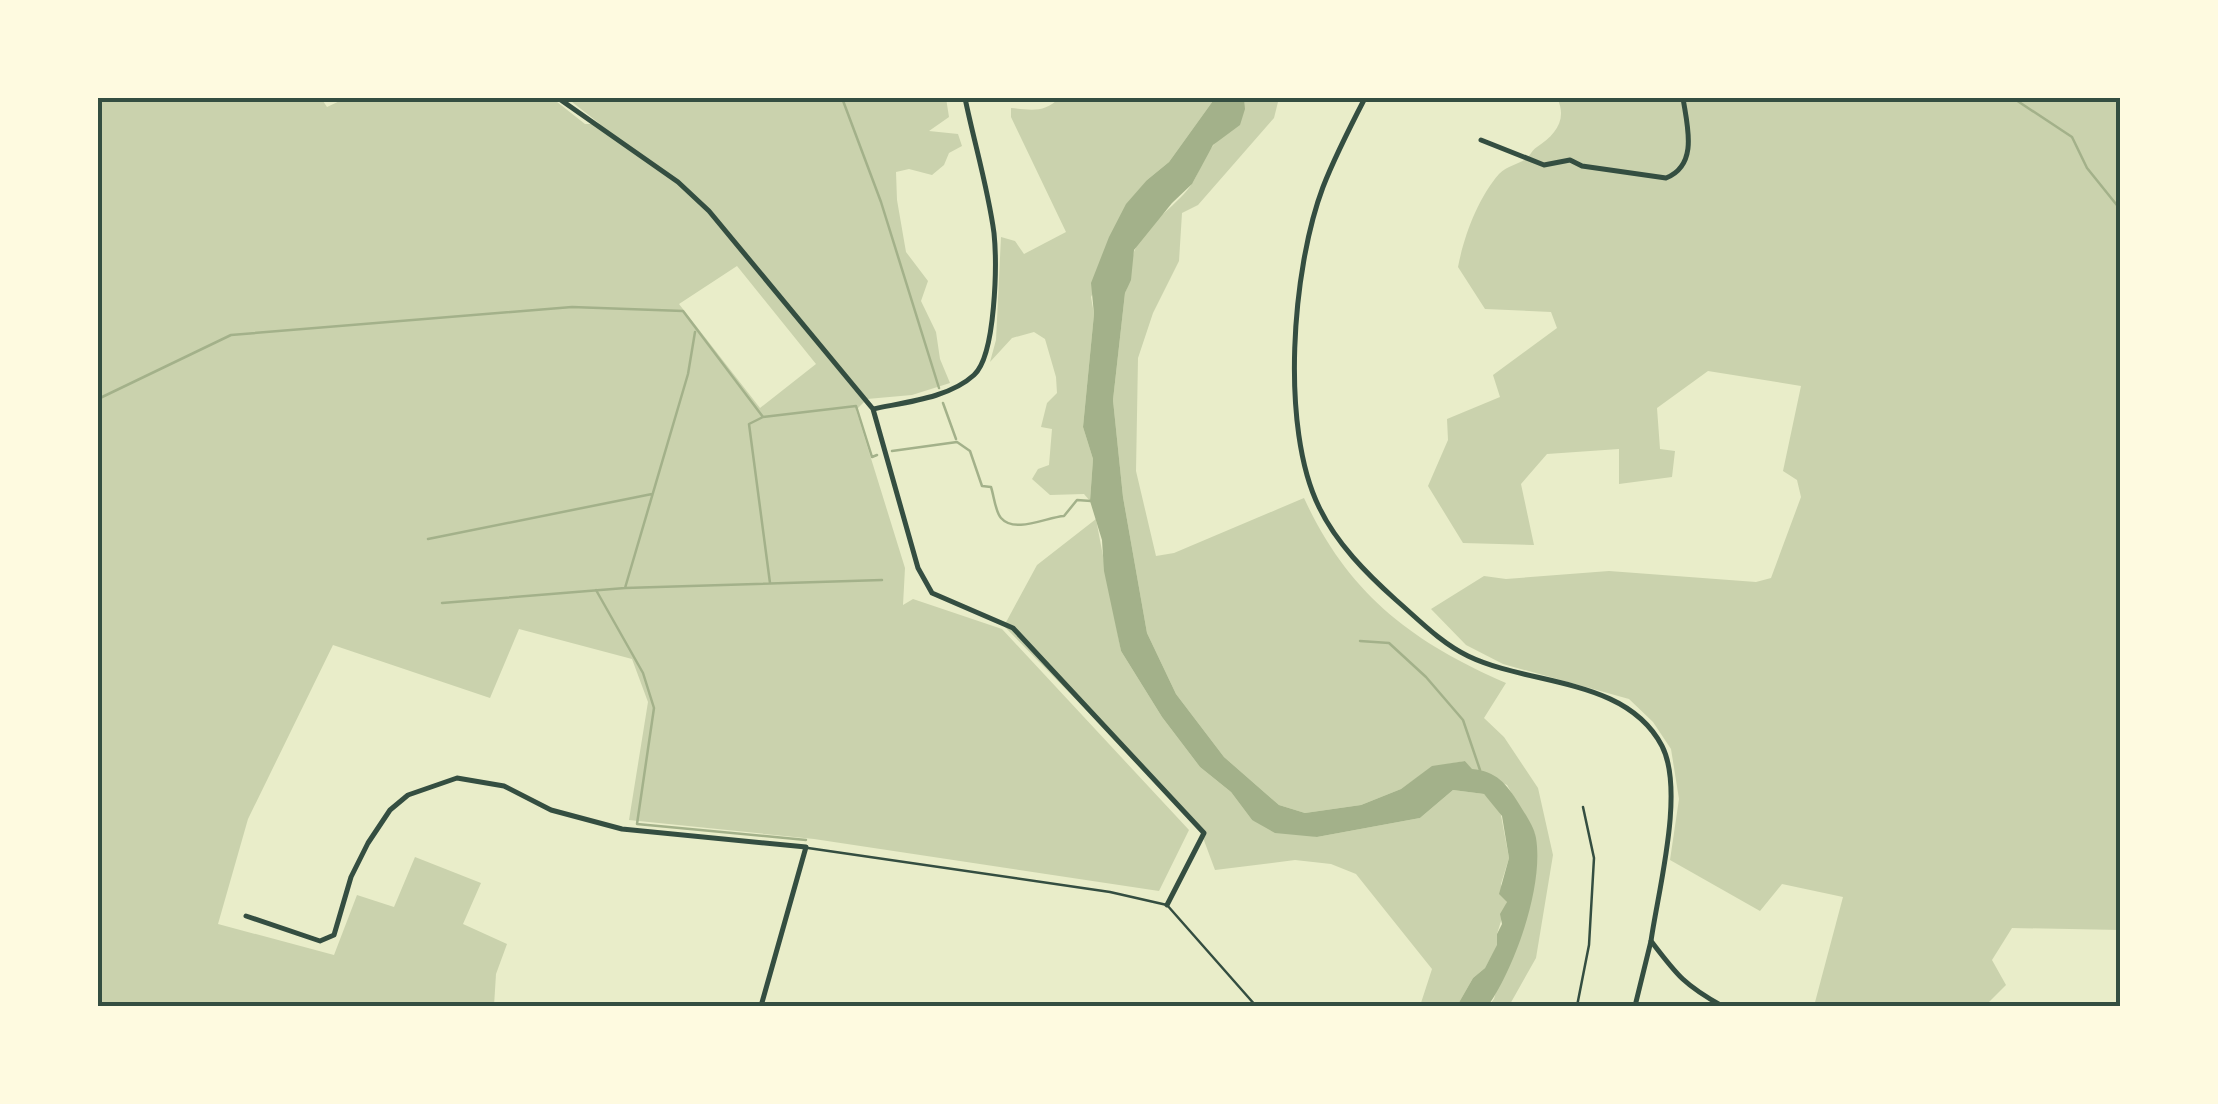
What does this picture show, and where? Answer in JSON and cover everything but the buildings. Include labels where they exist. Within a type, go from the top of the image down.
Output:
[{"type":"street","points":[[558,98],[678,182],[709,211],[873,409],[918,568],[932,593],[1013,628],[1204,833],[1167,905]]},
{"type":"street","points":[[873,409],[922,399],[964,382],[984,364],[992,339],[994,236],[964,98]]},
{"type":"street","points":[[1364,98],[1322,190],[1308,247],[1296,334],[1294,386],[1296,426],[1308,480],[1321,512],[1352,556],[1432,633],[1465,655],[1498,669],[1595,693],[1626,706],[1644,722],[1663,749],[1670,807],[1650,941],[1635,1006]]},
{"type":"street","points":[[1481,140],[1544,166],[1570,160],[1582,166],[1666,178],[1676,174],[1688,155],[1683,98]]},
{"type":"street","points":[[246,916],[320,942],[327,940],[334,935],[360,860],[390,810],[408,794],[457,778],[504,786],[552,810],[622,829],[806,848],[761,1006]]},
{"type":"street","points":[[1650,941],[1682,981],[1722,1006]]},
{"type":"lane","points":[[1577,1006],[1589,945],[1594,858],[1583,807]]},
{"type":"lane","points":[[806,848],[1110,892],[1167,905],[1256,1006]]},
{"type":"shaded area","points":[[98,98],[321,98],[327,107],[346,98],[552,98],[585,124],[600,124],[567,98],[946,98],[949,117],[929,131],[958,134],[962,146],[949,153],[944,165],[932,175],[909,169],[896,172],[906,252],[928,281],[921,301],[936,332],[940,359],[950,383],[912,395],[867,399],[856,410],[905,568],[903,605],[913,599],[1002,629],[1189,830],[1159,891],[814,839],[629,820],[648,702],[632,659],[519,629],[490,698],[333,645],[248,819],[218,924],[334,955],[357,895],[394,907],[415,857],[481,883],[463,924],[507,944],[496,974],[494,1006],[98,1006]],"holes":[[[737,266],[816,364],[760,408],[679,304]]]},
{"type":"shaded area","points":[[1059,98],[1215,98],[1169,162],[1147,180],[1091,297],[1094,314],[1083,427],[1093,459],[1090,501],[1084,494],[1050,495],[1032,479],[1038,469],[1049,465],[1052,429],[1041,427],[1047,403],[1057,393],[1045,339],[1034,332],[1012,338],[990,362],[996,340],[1001,237],[1015,241],[1024,254],[1066,232],[1011,117],[1011,108],[1043,108]]},
{"type":"shaded area","points":[[1215,98],[1244,98],[1240,125],[1213,145],[1192,184],[1134,250],[1131,280],[1125,293],[1113,400],[1123,497],[1147,633],[1176,694],[1224,757],[1279,805],[1305,813],[1361,805],[1401,789],[1432,766],[1465,761],[1472,769],[1488,772],[1505,785],[1535,834],[1536,879],[1517,948],[1488,1006],[1457,1006],[1497,945],[1500,914],[1507,902],[1499,894],[1509,858],[1502,816],[1484,794],[1453,790],[1420,818],[1317,837],[1275,833],[1252,820],[1231,792],[1200,767],[1162,717],[1121,651],[1104,571],[1102,540],[1090,501],[1093,459],[1083,427],[1094,314],[1091,283],[1126,204],[1169,162]]},
{"type":"shaded area","points":[[1244,98],[1279,98],[1274,118],[1198,205],[1182,213],[1179,261],[1153,313],[1138,358],[1136,471],[1156,556],[1174,553],[1304,498],[1341,562],[1386,611],[1441,650],[1506,683],[1484,718],[1504,737],[1538,788],[1553,855],[1536,958],[1509,1006],[1488,1006],[1494,999],[1535,834],[1507,785],[1472,770],[1465,761],[1432,767],[1401,789],[1361,805],[1305,813],[1279,805],[1224,757],[1176,694],[1147,633],[1123,497],[1113,400],[1125,293],[1141,238],[1187,190],[1209,151],[1239,121]]},
{"type":"shaded area","points":[[1557,98],[2120,98],[2120,930],[2012,928],[1992,960],[2006,985],[1985,1006],[1814,1006],[1843,897],[1782,884],[1760,911],[1670,860],[1679,799],[1671,749],[1653,722],[1629,699],[1503,664],[1466,645],[1431,609],[1484,576],[1506,579],[1609,571],[1756,582],[1771,578],[1801,497],[1797,480],[1783,471],[1801,386],[1708,371],[1657,408],[1660,449],[1675,451],[1672,477],[1619,484],[1619,449],[1547,454],[1521,484],[1534,545],[1463,543],[1428,486],[1448,440],[1447,419],[1500,397],[1493,375],[1557,328],[1551,312],[1485,309],[1458,267],[1473,218],[1491,184],[1502,171],[1526,159],[1558,126],[1561,113]]},
{"type":"shaded area","points":[[1096,519],[1121,651],[1162,717],[1200,767],[1231,792],[1252,820],[1317,837],[1420,818],[1453,790],[1484,794],[1500,810],[1509,858],[1501,884],[1507,902],[1497,934],[1498,945],[1457,1006],[1420,1006],[1432,969],[1356,874],[1331,864],[1295,860],[1215,870],[1199,827],[1189,815],[1004,626],[1037,565]]},
{"type":"waterway","points":[[842,98],[881,202],[939,388]]},
{"type":"waterway","points":[[2013,98],[2072,137],[2087,168],[2120,209]]},
{"type":"waterway","points":[[98,399],[231,335],[572,307],[683,311],[763,417],[856,406],[872,457],[877,455]]},
{"type":"waterway","points":[[442,603],[625,588],[688,374],[695,332]]},
{"type":"waterway","points":[[943,403],[956,439]]},
{"type":"waterway","points":[[763,417],[749,424],[770,583]]},
{"type":"waterway","points":[[892,451],[957,442],[970,451],[982,486],[991,487],[1001,518],[1014,525],[1064,516],[1077,500],[1091,501]]},
{"type":"waterway","points":[[428,539],[652,494]]},
{"type":"waterway","points":[[625,588],[882,580]]},
{"type":"waterway","points":[[596,590],[643,673],[654,708],[637,824],[806,840]]},
{"type":"waterway","points":[[1360,641],[1389,643],[1426,677],[1463,720],[1480,770]]}]
